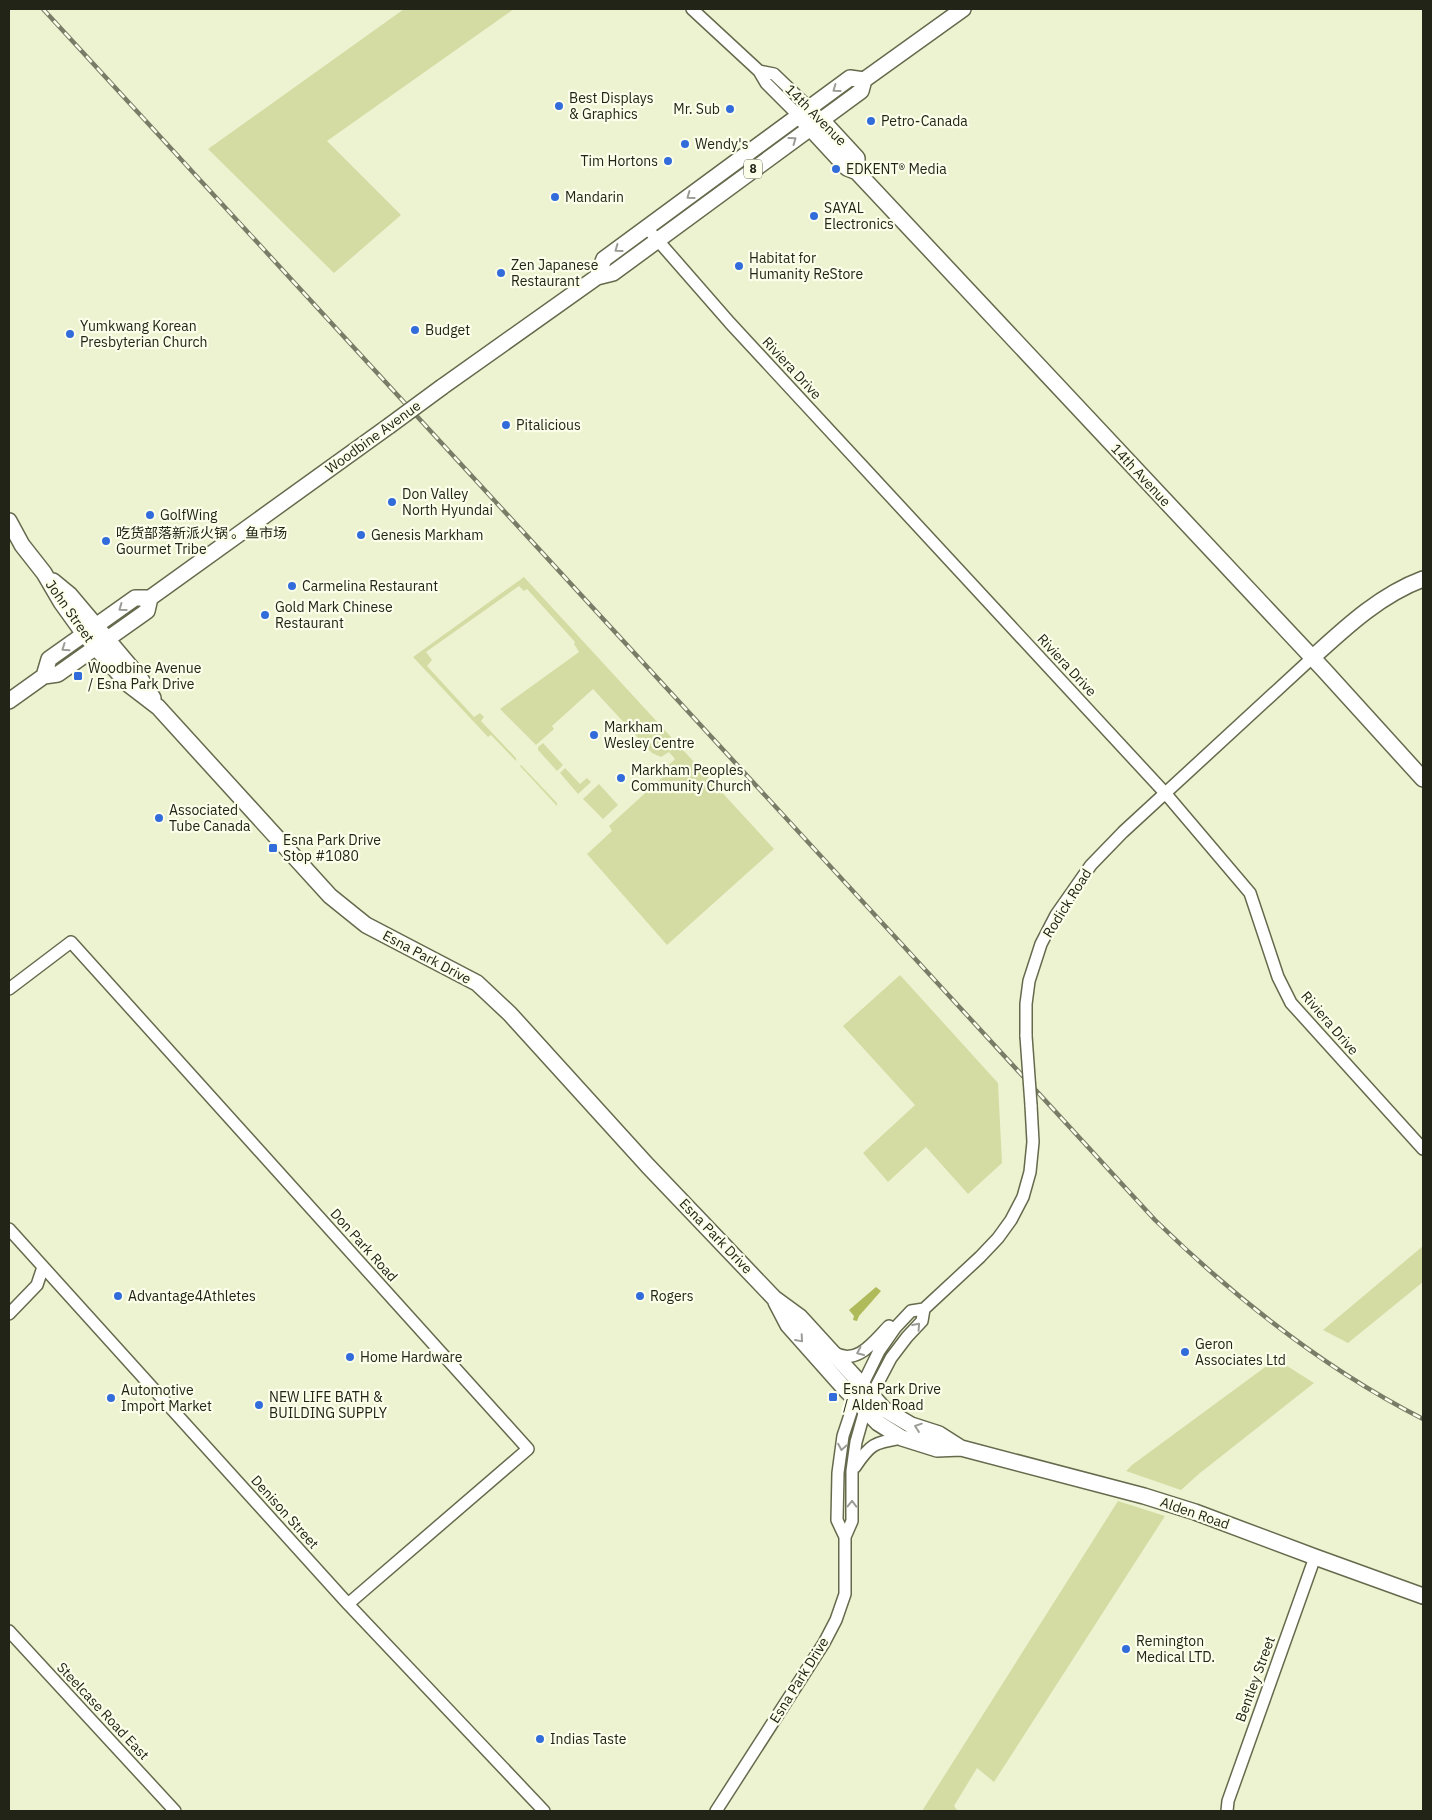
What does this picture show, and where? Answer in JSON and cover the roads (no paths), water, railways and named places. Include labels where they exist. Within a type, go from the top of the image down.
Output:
[{"type":"main road","name":"Woodbine Avenue","points":[[44,676],[49,659],[135,598],[150,598],[597,277],[612,273],[657,241],[861,91],[864,80],[963,9]]},
{"type":"main road","name":"Woodbine Avenue","points":[[597,277],[604,259],[756,146],[850,78],[864,80]]},
{"type":"main road","name":"14th Avenue","points":[[804,111],[815,123],[857,158],[857,172],[1423,779]]},
{"type":"main road","points":[[756,146],[765,161]]},
{"type":"main road","name":"John Street","points":[[9,521],[22,545],[44,573],[61,602],[102,644]]},
{"type":"main road","name":"Rodick Road","points":[[1312,658],[1357,617],[1408,584],[1423,579]]},
{"type":"main road","name":"Woodbine Avenue","points":[[9,701],[44,676],[58,674],[102,644],[147,611],[150,598]]},
{"type":"main road","name":"Esna Park Drive","points":[[102,644],[140,678],[158,707],[330,896],[366,924],[478,983],[510,1014],[648,1166],[774,1298],[800,1317],[827,1347],[863,1398]]},
{"type":"main road","name":"Esna Park Drive","points":[[774,1298],[788,1325],[863,1398]]},
{"type":"main road","name":"Alden Road","points":[[863,1398],[878,1423],[902,1438],[937,1448],[961,1448],[1144,1496],[1195,1512],[1315,1558],[1423,1596]]},
{"type":"main road","name":"Alden Road","points":[[863,1398],[911,1425],[939,1434],[961,1448]]},
{"type":"street","name":"14th Avenue","points":[[692,9],[759,71],[766,83],[804,111]]},
{"type":"street","name":"Riviera Drive","points":[[647,228],[736,329],[1166,794],[1250,893],[1278,977],[1291,1004],[1423,1149]]},
{"type":"street","name":"Rodick Road","points":[[863,1398],[907,1337],[922,1321],[924,1309],[998,1238],[1011,1220],[1023,1197],[1033,1155],[1026,1004],[1029,981],[1041,944],[1056,915],[1090,865],[1123,832],[1312,658]]},
{"type":"street","name":"Don Park Road","points":[[9,989],[71,942],[528,1449],[348,1604]]},
{"type":"street","name":"Denison Street","points":[[9,1229],[348,1604],[544,1811]]},
{"type":"street","points":[[9,1314],[37,1285],[42,1267]]},
{"type":"street","points":[[827,1347],[841,1357],[854,1356],[868,1350],[888,1327],[911,1311],[924,1309]]},
{"type":"street","points":[[863,1398],[878,1351],[895,1328],[911,1311]]},
{"type":"street","name":"Esna Park Drive","points":[[716,1811],[824,1642],[836,1620],[845,1594],[845,1537],[852,1521],[852,1471],[863,1398]]},
{"type":"street","name":"Esna Park Drive","points":[[845,1537],[837,1520],[838,1473],[844,1436],[863,1398]]},
{"type":"street","points":[[852,1471],[866,1451],[875,1443],[902,1438]]},
{"type":"street","name":"Bentley Street","points":[[1227,1811],[1228,1801],[1315,1558]]},
{"type":"street","name":"Steelcase Road East","points":[[9,1631],[175,1811]]},
{"type":"railway","points":[[43,9],[1155,1220],[1217,1277],[1282,1330],[1350,1377],[1423,1419]]},
{"type":"place","name":"Best Displays & Graphics","points":[[559,106]]},
{"type":"place","name":"Mr. Sub","points":[[730,109]]},
{"type":"place","name":"Petro-Canada","points":[[871,121]]},
{"type":"place","name":"Wendy's","points":[[685,144]]},
{"type":"place","name":"Tim Hortons","points":[[668,161]]},
{"type":"place","name":"EDKENT® Media","points":[[836,169]]},
{"type":"place","name":"Mandarin","points":[[555,197]]},
{"type":"place","name":"SAYAL Electronics","points":[[814,216]]},
{"type":"place","name":"Habitat for Humanity ReStore","points":[[739,266]]},
{"type":"place","name":"Zen Japanese Restaurant","points":[[501,273]]},
{"type":"place","name":"Budget","points":[[415,330]]},
{"type":"place","name":"Yumkwang Korean Presbyterian Church","points":[[70,334]]},
{"type":"place","name":"Pitalicious","points":[[506,425]]},
{"type":"place","name":"Don Valley North Hyundai","points":[[392,502]]},
{"type":"place","name":"GolfWing","points":[[150,515]]},
{"type":"place","name":"Genesis Markham","points":[[361,535]]},
{"type":"place","name":"吃货部落新派火锅 。鱼市场 Gourmet Tribe","points":[[106,541]]},
{"type":"place","name":"Carmelina Restaurant","points":[[292,586]]},
{"type":"place","name":"Gold Mark Chinese Restaurant","points":[[265,615]]},
{"type":"place","name":"Woodbine Avenue / Esna Park Drive","points":[[78,676]]},
{"type":"place","name":"Markham Wesley Centre","points":[[594,735]]},
{"type":"place","name":"Markham Peoples Community Church","points":[[621,778]]},
{"type":"place","name":"Associated Tube Canada","points":[[159,818]]},
{"type":"place","name":"Esna Park Drive Stop #1080","points":[[273,848]]},
{"type":"place","name":"Advantage4Athletes","points":[[118,1296]]},
{"type":"place","name":"Rogers","points":[[640,1296]]},
{"type":"place","name":"Geron Associates Ltd","points":[[1185,1352]]},
{"type":"place","name":"Home Hardware","points":[[350,1357]]},
{"type":"place","name":"Esna Park Drive / Alden Road","points":[[833,1397]]},
{"type":"place","name":"Automotive Import Market","points":[[111,1398]]},
{"type":"place","name":"NEW LIFE BATH & BUILDING SUPPLY","points":[[259,1405]]},
{"type":"place","name":"Remington Medical LTD.","points":[[1126,1649]]},
{"type":"place","name":"Indias Taste","points":[[540,1739]]}]
